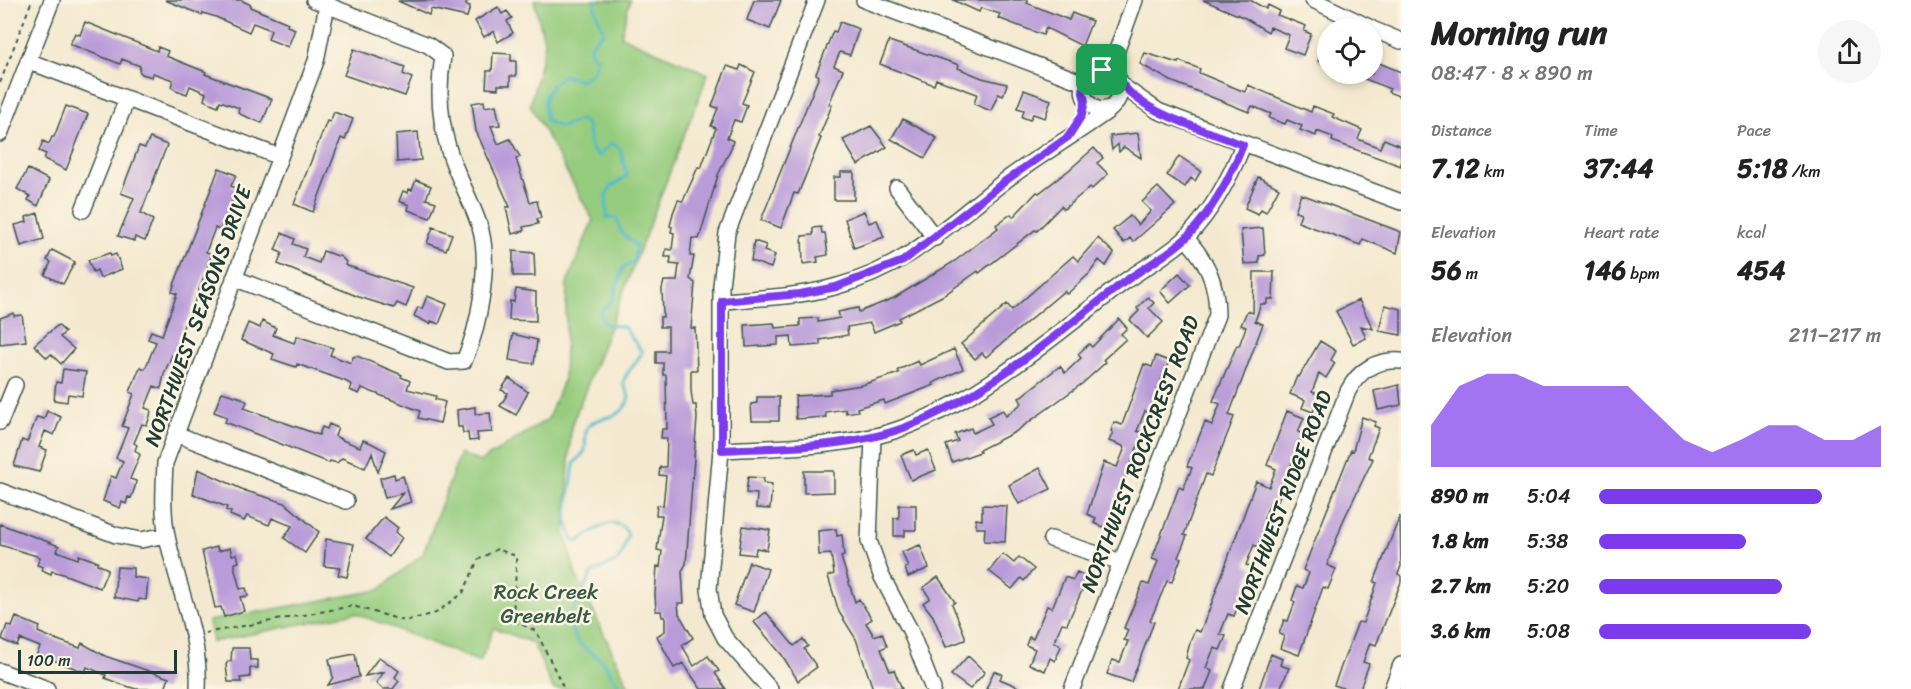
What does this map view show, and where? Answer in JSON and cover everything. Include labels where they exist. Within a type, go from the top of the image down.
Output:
[{"type":"street","points":[[0,134],[52,0]]},
{"type":"street","points":[[770,689],[725,638],[713,615],[709,590],[722,450],[722,301],[727,233],[817,0]]},
{"type":"street","points":[[864,0],[1084,83]]},
{"type":"street","points":[[1109,72],[1135,0]]},
{"type":"street","points":[[1313,0],[1350,18]]},
{"type":"street","points":[[234,278],[449,362],[464,361],[471,345],[484,274],[482,233],[466,188],[448,148],[439,83],[443,56],[428,45],[323,2]]},
{"type":"street","name":"NORTHWEST SEASONS DRIVE","points":[[198,689],[198,660],[191,625],[166,535],[163,496],[165,463],[316,60],[323,2]]},
{"type":"street","points":[[1383,34],[1401,41]]},
{"type":"street","points":[[28,61],[280,157]]},
{"type":"street","points":[[1068,137],[1079,122],[1085,101],[1084,83],[1096,71],[1109,72],[1118,78],[1122,86],[1158,111],[1243,145],[1401,202]]},
{"type":"street","points":[[722,301],[800,294],[836,287],[903,261],[1008,179],[1112,108],[1121,96],[1122,86]]},
{"type":"street","points":[[83,210],[127,99]]},
{"type":"street","points":[[1085,101],[1100,110],[1112,108],[1158,111]]},
{"type":"street","points":[[722,450],[792,447],[873,436],[905,427],[953,405],[1003,376],[1128,279],[1186,238],[1230,178],[1243,145]]},
{"type":"street","points":[[897,188],[935,238]]},
{"type":"street","name":"NORTHWEST ROCKCREST ROAD","points":[[1072,689],[1216,315],[1217,294],[1211,274],[1202,257],[1186,238]]},
{"type":"street","name":"NORTHWEST RIDGE ROAD","points":[[1232,689],[1353,381],[1370,366],[1380,362],[1401,361]]},
{"type":"street","points":[[0,422],[15,385]]},
{"type":"street","points":[[176,434],[346,501]]},
{"type":"street","points":[[873,436],[869,542],[881,575],[910,630],[924,671],[933,689]]},
{"type":"street","points":[[0,491],[116,535],[141,540],[166,535]]},
{"type":"street","points":[[1051,539],[1121,562]]},
{"type":"street","points":[[0,671],[47,689]]},
{"type":"path","points":[[0,83],[32,0]]},
{"type":"path","points":[[205,633],[353,606],[405,621],[436,613],[463,593],[478,560],[497,549],[516,556],[517,577],[512,603],[514,621],[536,631],[564,689]]},
{"type":"green space","name":"Rock Creek Greenbelt","points":[[534,0],[630,0],[621,36],[708,74],[571,427],[565,533],[575,573],[630,689],[553,689],[533,643],[494,628],[480,662],[355,613],[212,642],[208,621],[379,590],[423,554],[460,454],[480,462],[548,419],[564,378],[567,283],[593,220],[530,105],[545,44]]},
{"type":"building","points":[[165,0],[241,0],[251,5],[250,7],[288,23],[287,26],[295,29],[288,47],[268,39],[271,30],[253,23],[249,32],[216,17],[203,13],[202,15]]},
{"type":"building","points":[[467,0],[466,5],[470,6],[467,17],[431,9],[429,15],[398,1]]},
{"type":"building","points":[[754,0],[781,0],[770,29],[747,20]]},
{"type":"building","points":[[953,0],[1028,0],[1027,3],[1069,20],[1072,13],[1092,21],[1082,46],[1046,28],[1043,35],[998,18],[1000,14],[981,8],[979,12]]},
{"type":"building","points":[[1203,0],[1250,0],[1266,9],[1268,5],[1280,11],[1277,15],[1306,26],[1304,31],[1311,34],[1303,55],[1284,48],[1289,35],[1270,27],[1268,32],[1245,18]]},
{"type":"building","points":[[498,7],[502,14],[507,11],[512,18],[507,21],[513,33],[498,42],[494,31],[484,37],[475,21]]},
{"type":"building","points":[[85,22],[157,51],[158,47],[168,51],[166,56],[206,72],[205,74],[272,99],[262,123],[242,115],[238,112],[239,108],[220,101],[218,106],[204,100],[206,93],[190,86],[187,94],[171,87],[173,80],[153,73],[152,77],[142,74],[139,71],[140,66],[122,59],[120,64],[70,44],[75,33],[80,35]]},
{"type":"building","points":[[840,22],[859,29],[850,55],[840,52],[834,66],[843,70],[829,104],[832,105],[798,194],[794,193],[781,228],[761,220],[819,76],[816,74],[833,31],[836,32]]},
{"type":"building","points":[[889,41],[959,65],[958,68],[982,78],[1007,84],[1003,96],[998,94],[991,111],[974,104],[977,94],[936,79],[934,85],[880,64]]},
{"type":"building","points":[[354,49],[405,67],[403,74],[412,78],[405,96],[344,75]]},
{"type":"building","points":[[493,53],[511,54],[511,61],[516,61],[516,76],[510,76],[510,85],[498,85],[498,89],[486,88],[487,71],[492,71]]},
{"type":"building","points":[[1145,53],[1178,63],[1179,61],[1200,69],[1199,73],[1245,92],[1248,85],[1311,112],[1313,106],[1334,114],[1332,117],[1362,130],[1358,139],[1380,148],[1384,139],[1401,146],[1401,166],[1332,141],[1333,137],[1317,131],[1316,136],[1300,130],[1302,126],[1287,120],[1285,124],[1269,118],[1271,114],[1252,106],[1249,112],[1171,81],[1140,64]]},
{"type":"building","points":[[741,65],[755,72],[742,103],[747,105],[741,122],[734,120],[727,138],[733,141],[732,146],[718,175],[699,239],[692,238],[690,256],[694,256],[690,279],[695,283],[691,328],[695,328],[697,370],[691,370],[691,391],[693,405],[696,405],[697,418],[686,564],[682,571],[684,603],[678,603],[679,614],[693,638],[682,645],[694,666],[708,656],[719,671],[715,673],[726,689],[701,689],[683,663],[674,668],[657,636],[665,631],[665,617],[662,617],[661,611],[656,611],[655,594],[657,566],[660,567],[662,551],[657,550],[662,515],[656,515],[657,505],[663,506],[666,476],[659,475],[660,467],[666,467],[667,438],[661,438],[662,429],[667,429],[666,375],[663,375],[663,363],[656,363],[656,351],[668,351],[668,327],[660,327],[660,317],[663,317],[662,289],[664,281],[677,281],[679,265],[670,264],[671,257],[665,257],[666,249],[672,250],[674,233],[671,232],[672,227],[670,226],[673,213],[678,200],[683,201],[698,167],[701,168],[716,128],[711,126],[718,108],[712,106],[727,66],[739,70]]},
{"type":"building","points":[[1383,65],[1401,72],[1401,97],[1388,92],[1390,89],[1378,84],[1383,84]]},
{"type":"building","points":[[1024,90],[1051,100],[1045,118],[1033,114],[1030,120],[1022,117],[1024,110],[1017,108]]},
{"type":"building","points":[[484,101],[485,107],[496,105],[500,125],[491,126],[498,144],[510,139],[520,157],[516,159],[530,202],[537,201],[541,218],[537,219],[538,224],[523,227],[524,231],[512,234],[506,207],[510,207],[476,131],[472,103]]},
{"type":"building","points":[[66,106],[88,114],[66,170],[44,159],[46,154],[39,151],[43,141],[49,144],[54,137]]},
{"type":"building","points":[[334,112],[353,119],[345,140],[341,138],[313,212],[294,204],[327,121],[330,122]]},
{"type":"building","points":[[903,119],[937,138],[925,158],[891,139]]},
{"type":"building","points":[[871,126],[887,147],[858,165],[843,140]]},
{"type":"building","points":[[418,132],[421,160],[397,162],[396,134]]},
{"type":"building","points":[[1138,133],[1141,158],[1124,147],[1119,152],[1118,144],[1112,150],[1110,136]]},
{"type":"building","points":[[150,138],[167,145],[141,213],[153,220],[145,241],[135,237],[134,241],[118,236],[134,198],[121,193],[139,146],[145,148]]},
{"type":"building","points":[[1094,148],[1103,158],[1097,163],[1108,174],[1092,189],[1090,187],[1064,209],[1061,206],[1037,231],[1035,230],[979,273],[978,271],[944,295],[899,318],[900,321],[874,332],[870,323],[847,327],[848,335],[820,340],[820,345],[792,347],[791,336],[778,337],[778,345],[746,347],[745,325],[774,323],[775,328],[800,326],[800,319],[818,318],[818,322],[840,318],[838,312],[858,308],[859,312],[894,298],[955,261],[998,228],[996,225],[1011,214],[1013,217],[1037,192],[1039,193],[1069,170]]},
{"type":"building","points":[[1179,156],[1201,171],[1195,181],[1191,178],[1185,187],[1167,175]]},
{"type":"building","points":[[219,168],[236,175],[231,186],[238,189],[220,230],[215,228],[206,252],[212,254],[174,356],[172,355],[164,374],[161,389],[154,386],[145,408],[151,410],[150,416],[147,425],[142,424],[134,443],[137,445],[135,450],[140,455],[130,479],[136,481],[135,487],[131,498],[128,497],[126,504],[122,502],[120,508],[103,501],[111,476],[116,478],[123,461],[116,458],[128,428],[122,426],[134,394],[130,392],[140,367],[145,369],[156,342],[148,339],[151,331],[162,335],[177,294],[172,292],[174,285]]},
{"type":"building","points":[[28,169],[49,180],[38,206],[28,200],[30,196],[17,189]]},
{"type":"building","points":[[841,172],[854,172],[854,200],[834,200],[834,177],[841,177]]},
{"type":"building","points":[[1258,177],[1279,188],[1266,212],[1261,209],[1258,214],[1245,208]]},
{"type":"building","points":[[416,180],[431,186],[426,199],[436,202],[430,218],[408,210],[409,205],[399,201],[403,191],[408,193],[409,189],[412,190]]},
{"type":"building","points":[[1158,187],[1175,205],[1133,242],[1130,238],[1124,243],[1113,230],[1130,216],[1138,225],[1151,211],[1142,202]]},
{"type":"building","points":[[1301,194],[1401,232],[1397,253],[1363,239],[1360,245],[1298,222],[1301,213],[1295,211]]},
{"type":"building","points":[[864,211],[869,223],[877,220],[884,237],[854,248],[845,219]]},
{"type":"building","points":[[38,213],[44,239],[21,246],[15,225],[27,222],[26,217]]},
{"type":"building","points":[[433,227],[452,234],[446,250],[427,243]]},
{"type":"building","points":[[821,227],[822,233],[825,233],[828,255],[817,257],[818,262],[803,264],[802,236],[813,235],[813,228]]},
{"type":"building","points":[[1263,228],[1265,255],[1259,256],[1259,263],[1244,264],[1241,230]]},
{"type":"building","points":[[282,233],[295,239],[293,244],[306,249],[303,257],[319,263],[323,251],[341,257],[346,262],[345,265],[413,288],[406,307],[397,303],[394,308],[359,297],[278,264],[282,253],[275,250]]},
{"type":"building","points":[[1098,238],[1114,253],[1106,266],[1099,260],[1089,274],[1067,294],[1064,291],[986,357],[982,353],[975,359],[961,344],[1007,304],[1012,310],[1073,256],[1078,261]]},
{"type":"building","points":[[754,241],[766,245],[764,251],[775,255],[771,268],[751,261]]},
{"type":"building","points":[[52,250],[75,262],[63,284],[45,275],[51,262],[47,260]]},
{"type":"building","points":[[513,251],[534,253],[535,276],[513,276]]},
{"type":"building","points":[[110,253],[111,256],[116,254],[122,269],[100,278],[97,270],[93,272],[88,260]]},
{"type":"building","points":[[1254,272],[1274,272],[1273,299],[1267,299],[1267,304],[1261,304],[1255,321],[1263,324],[1229,415],[1234,417],[1211,476],[1206,474],[1184,535],[1187,536],[1178,557],[1181,558],[1172,582],[1167,581],[1150,621],[1154,622],[1131,682],[1107,674],[1112,660],[1120,662],[1128,641],[1124,640],[1128,630],[1124,628],[1143,583],[1149,585],[1158,561],[1152,559],[1179,487],[1183,489],[1192,468],[1187,466],[1205,422],[1212,425],[1220,404],[1213,401],[1237,345],[1239,346],[1246,327],[1241,325],[1247,311],[1253,313]]},
{"type":"building","points":[[1179,273],[1190,285],[1170,303],[1160,291]]},
{"type":"building","points":[[516,289],[536,292],[536,321],[509,320],[510,301],[514,302]]},
{"type":"building","points":[[427,296],[447,304],[439,324],[431,321],[430,324],[414,316],[418,307],[422,309]]},
{"type":"building","points":[[1148,297],[1154,303],[1149,308],[1163,322],[1147,338],[1130,320],[1139,311],[1137,308]]},
{"type":"building","points":[[1359,300],[1373,329],[1361,326],[1366,338],[1353,344],[1336,311]]},
{"type":"building","points":[[1385,305],[1401,309],[1401,335],[1379,331]]},
{"type":"building","points":[[14,313],[14,316],[22,315],[26,341],[0,344],[0,318]]},
{"type":"building","points":[[1119,319],[1127,328],[1121,334],[1126,339],[1083,383],[1015,432],[979,450],[980,452],[952,462],[946,445],[958,441],[955,434],[971,428],[973,433],[992,424],[988,417],[1003,410],[1006,416],[1022,403],[1019,398],[1060,366],[1065,373],[1081,358],[1078,354],[1089,344],[1092,347]]},
{"type":"building","points":[[262,321],[276,328],[273,335],[294,343],[297,336],[333,348],[330,355],[351,363],[353,357],[357,356],[402,375],[401,377],[410,381],[407,389],[436,396],[435,399],[445,402],[440,423],[418,418],[420,411],[362,388],[359,394],[350,390],[352,385],[345,381],[297,364],[296,367],[272,359],[274,354],[241,340],[248,323],[260,328]]},
{"type":"building","points":[[58,325],[65,332],[60,337],[74,349],[61,364],[51,354],[47,358],[34,345]]},
{"type":"building","points":[[513,334],[537,340],[534,364],[509,360]]},
{"type":"building","points":[[1320,341],[1336,351],[1331,360],[1335,363],[1326,378],[1319,373],[1312,392],[1320,395],[1313,412],[1302,408],[1305,400],[1290,394],[1297,376],[1299,377]]},
{"type":"building","points":[[954,349],[963,369],[933,383],[934,385],[885,404],[884,400],[857,408],[858,411],[846,413],[845,409],[825,412],[826,417],[796,419],[795,396],[830,394],[830,390],[862,385],[899,373],[898,370],[918,361],[920,365]]},
{"type":"building","points":[[1156,356],[1169,361],[1151,413],[1145,411],[1137,431],[1143,433],[1120,491],[1118,490],[1106,528],[1094,523],[1096,518],[1087,514],[1104,462],[1117,467],[1124,450],[1123,446],[1109,441],[1113,432],[1111,431],[1114,422],[1122,425],[1144,364],[1152,367]]},
{"type":"building","points":[[63,369],[86,372],[82,396],[68,394],[67,402],[54,400],[56,382],[61,383]]},
{"type":"building","points":[[509,378],[528,392],[516,415],[500,406],[508,393],[501,390]]},
{"type":"building","points":[[1399,385],[1401,405],[1378,410],[1374,391]]},
{"type":"building","points":[[222,392],[242,398],[247,402],[244,408],[319,435],[322,427],[327,429],[329,424],[338,428],[335,436],[342,440],[360,447],[363,440],[371,443],[386,451],[378,472],[372,453],[365,468],[342,458],[337,463],[330,461],[329,463],[225,422],[227,417],[214,412]]},
{"type":"building","points":[[757,397],[779,397],[779,421],[752,421],[751,404],[757,403]]},
{"type":"building","points":[[475,407],[475,414],[490,413],[492,432],[477,433],[478,440],[469,441],[468,433],[463,433],[462,427],[458,427],[457,410]]},
{"type":"building","points":[[47,411],[61,417],[54,435],[45,431],[39,447],[47,450],[39,472],[14,466],[22,440],[27,442],[37,417],[44,419]]},
{"type":"building","points":[[1287,411],[1304,418],[1298,432],[1303,434],[1277,503],[1271,500],[1264,518],[1270,521],[1264,538],[1261,537],[1257,547],[1254,545],[1246,565],[1253,567],[1234,616],[1228,614],[1220,634],[1226,636],[1220,650],[1214,648],[1206,668],[1212,671],[1205,689],[1178,689],[1189,660],[1186,658],[1191,639],[1195,630],[1200,632],[1210,608],[1256,481],[1269,487],[1276,469],[1267,465]]},
{"type":"building","points":[[1362,417],[1376,422],[1374,426],[1379,428],[1368,457],[1373,459],[1344,519],[1327,565],[1336,569],[1328,589],[1323,587],[1299,655],[1280,648],[1284,636],[1279,634],[1284,620],[1288,621],[1295,602],[1292,600],[1297,586],[1303,588],[1309,573],[1303,570],[1351,450],[1353,451]]},
{"type":"building","points":[[914,450],[916,455],[928,450],[936,470],[911,480],[901,455]]},
{"type":"building","points":[[1040,468],[1051,489],[1019,504],[1009,485]]},
{"type":"building","points":[[198,469],[246,491],[285,503],[319,532],[305,553],[284,538],[292,526],[272,518],[269,525],[247,516],[244,521],[230,515],[231,512],[226,510],[227,507],[193,494]]},
{"type":"building","points":[[804,471],[834,471],[834,492],[804,493]]},
{"type":"building","points":[[394,474],[395,479],[403,476],[411,502],[390,509],[403,493],[385,498],[380,478]]},
{"type":"building","points":[[748,477],[764,478],[763,483],[772,484],[770,509],[756,508],[757,494],[746,493]]},
{"type":"building","points":[[899,505],[916,505],[916,530],[905,530],[905,536],[894,536],[894,518],[899,518]]},
{"type":"building","points":[[982,505],[1007,506],[1005,542],[984,541],[985,528],[976,528],[976,519],[982,520]]},
{"type":"building","points":[[1400,516],[1401,566],[1398,574],[1401,576],[1401,582],[1376,645],[1370,643],[1363,662],[1369,664],[1360,689],[1346,689],[1334,685],[1358,622],[1363,623],[1377,583],[1374,582]]},
{"type":"building","points":[[384,517],[398,528],[395,532],[402,538],[389,557],[366,539]]},
{"type":"building","points":[[0,524],[59,546],[57,551],[78,559],[79,555],[98,562],[97,564],[108,569],[100,588],[63,574],[52,571],[51,574],[37,565],[40,557],[0,545]]},
{"type":"building","points":[[743,526],[770,530],[767,550],[756,548],[755,555],[739,553]]},
{"type":"building","points":[[836,529],[837,536],[842,535],[844,556],[841,557],[855,602],[859,599],[872,619],[866,623],[874,636],[882,633],[887,646],[881,649],[890,671],[894,670],[902,689],[873,689],[856,639],[839,612],[828,576],[834,574],[831,554],[819,555],[818,531]]},
{"type":"building","points":[[326,539],[354,544],[347,577],[338,575],[340,568],[324,566]]},
{"type":"building","points":[[920,545],[929,568],[908,577],[905,568],[908,567],[902,552]]},
{"type":"building","points":[[217,547],[218,551],[230,548],[232,555],[237,554],[239,562],[235,563],[235,570],[240,589],[246,588],[248,596],[240,597],[244,611],[224,617],[221,607],[215,608],[202,551]]},
{"type":"building","points":[[1003,554],[1014,563],[1019,557],[1034,569],[1024,581],[1021,578],[1012,589],[989,571]]},
{"type":"building","points":[[749,562],[768,569],[754,612],[734,605]]},
{"type":"building","points":[[117,567],[133,568],[133,577],[148,579],[146,600],[139,599],[138,602],[114,597]]},
{"type":"building","points":[[1077,572],[1088,577],[1067,624],[1062,623],[1054,642],[1061,646],[1055,661],[1050,658],[1045,671],[1029,664],[1035,649],[1026,645],[1029,637],[1033,639],[1047,606],[1052,608],[1065,577],[1073,580]]},
{"type":"building","points":[[938,577],[955,602],[952,604],[965,636],[965,640],[946,647],[933,616],[923,603],[930,598],[923,588]]},
{"type":"building","points":[[766,612],[794,646],[803,639],[808,646],[804,649],[817,667],[798,681],[782,655],[754,622]]},
{"type":"building","points":[[16,617],[40,627],[38,632],[52,638],[80,648],[82,643],[105,656],[169,678],[165,689],[136,689],[105,678],[106,675],[87,667],[85,672],[37,654],[40,647],[20,639],[17,646],[7,642],[2,639],[7,625],[12,627]]},
{"type":"building","points":[[232,648],[249,648],[250,660],[258,660],[258,668],[250,668],[250,677],[240,678],[241,682],[228,682],[226,665],[228,661],[231,661]]},
{"type":"building","points":[[355,654],[359,677],[328,685],[333,677],[329,659]]},
{"type":"building","points":[[1271,654],[1282,659],[1280,665],[1289,668],[1280,689],[1259,689]]},
{"type":"building","points":[[968,656],[985,672],[970,689],[951,675]]},
{"type":"building","points":[[379,657],[399,671],[395,677],[399,681],[393,689],[383,689],[376,683],[384,672],[365,676]]},
{"type":"building","points":[[994,671],[1002,674],[1000,679],[1023,689],[986,689]]},
{"type":"waterway","points":[[596,0],[595,8],[604,33],[597,37],[590,47],[591,54],[597,58],[595,66],[589,75],[579,80],[563,75],[548,91],[544,106],[546,121],[560,127],[580,120],[587,125],[591,149],[599,156],[611,143],[620,148],[627,176],[611,187],[606,195],[607,218],[617,218],[621,232],[636,246],[634,262],[623,268],[612,301],[600,312],[604,324],[624,327],[642,352],[623,383],[629,396],[626,405],[615,415],[590,424],[586,430],[585,451],[574,464],[566,519],[573,540],[577,542],[611,523],[623,527],[628,534],[622,554],[617,561],[592,573],[569,618],[575,638],[584,648],[600,659],[615,681],[624,689]]},
{"type":"route","points":[[1102,70],[1118,78],[1122,86],[1139,100],[1158,111],[1243,145],[1230,178],[1186,238],[1128,279],[1003,376],[953,405],[905,427],[873,436],[792,447],[722,450],[722,301],[800,294],[836,287],[903,261],[979,204],[1008,179],[1068,137],[1082,115],[1085,101],[1084,83],[1088,76],[1102,70]]}]
